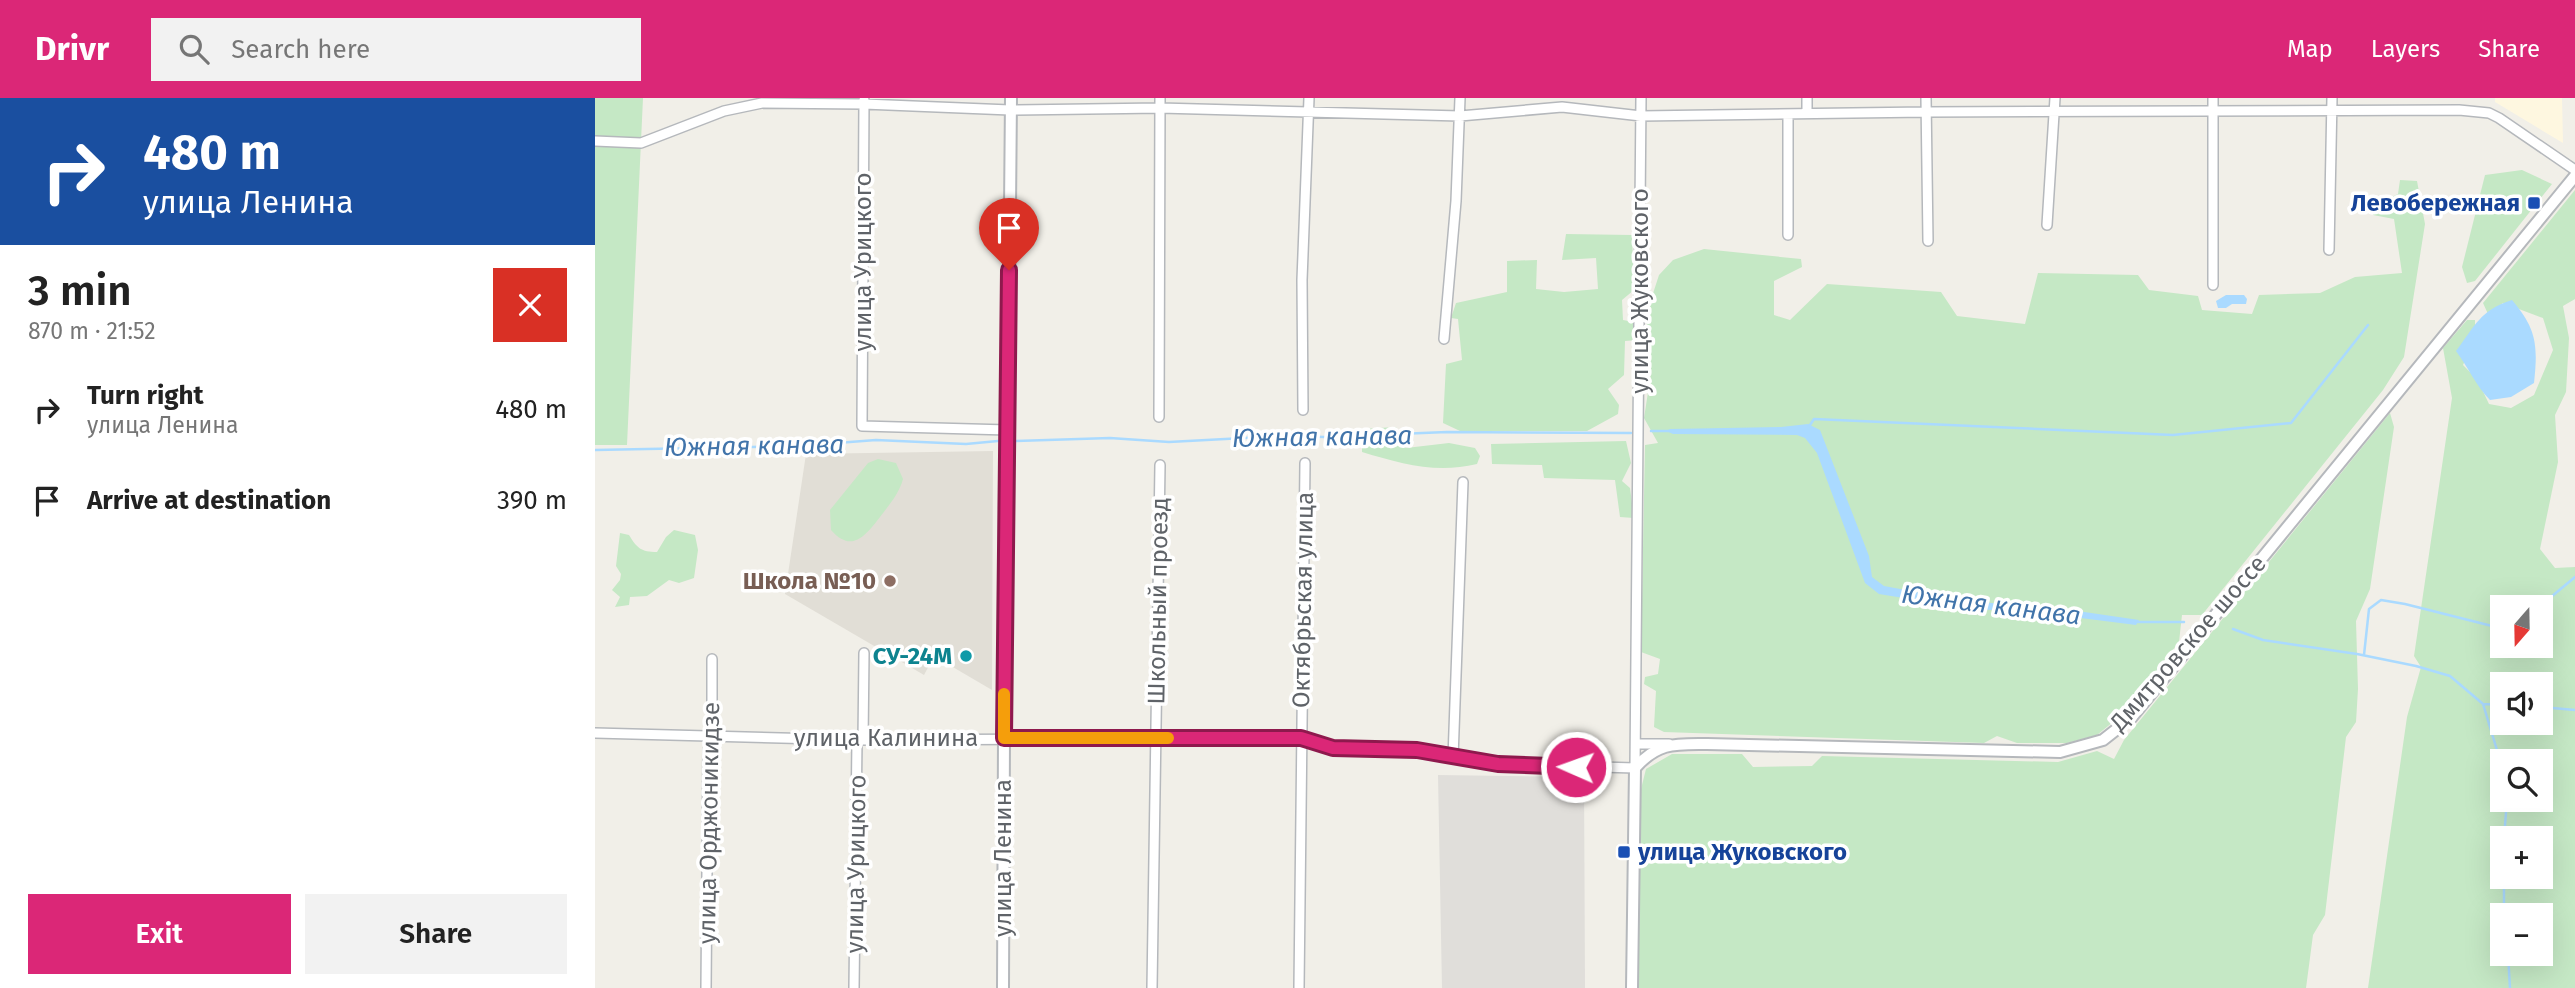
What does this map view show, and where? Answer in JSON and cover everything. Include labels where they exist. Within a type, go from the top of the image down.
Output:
[{"type":"street","points":[[1303,410],[1302,280],[1310,98]]},
{"type":"street","points":[[1444,339],[1455,213],[1460,98]]},
{"type":"street","name":"улица Жуковского","points":[[1632,988],[1641,98]]},
{"type":"street","points":[[1807,98],[1807,113]]},
{"type":"street","points":[[1926,98],[1928,241]]},
{"type":"street","points":[[2046,225],[2055,98]]},
{"type":"street","points":[[2213,98],[2213,285]]},
{"type":"street","points":[[2329,250],[2332,98]]},
{"type":"street","points":[[595,141],[641,144],[724,111],[762,103],[864,101],[1160,103],[1310,112],[1460,116],[1562,107],[1641,116],[2459,110],[2489,113],[2575,170]]},
{"type":"street","name":"улица Урицкого","points":[[864,101],[862,426],[1008,430]]},
{"type":"street","points":[[1159,417],[1160,103]]},
{"type":"street","name":"улица Ленина","points":[[1003,988],[1010,104]]},
{"type":"street","points":[[1788,115],[1788,235]]},
{"type":"street","name":"Дмитровское шоссе","points":[[1669,744],[2060,752],[2103,740],[2130,718],[2575,176]]},
{"type":"street","name":"Октябрьская улица","points":[[1299,988],[1305,463]]},
{"type":"street","name":"Школьный проезд","points":[[1152,988],[1160,465]]},
{"type":"street","points":[[1453,758],[1463,482]]},
{"type":"street","name":"улица Урицкого","points":[[854,988],[864,653]]},
{"type":"street","name":"улица Орджоникидзе","points":[[706,988],[708,751],[712,736],[712,659]]},
{"type":"street","name":"улица Калинина","points":[[595,733],[860,740],[1301,738],[1333,748],[1417,750],[1498,764],[1635,768]]},
{"type":"street","points":[[1636,744],[1669,744]]},
{"type":"street","points":[[1635,768],[1648,755],[1669,744]]},
{"type":"shaded area","points":[[2495,98],[2562,98],[2563,143],[2495,102]]},
{"type":"shaded area","name":"Школа №10","points":[[993,451],[992,690],[934,656],[924,675],[785,594],[806,454]]},
{"type":"shaded area","points":[[1438,775],[1584,777],[1585,988],[1442,988]]},
{"type":"green space","points":[[595,98],[643,98],[627,445],[595,445]]},
{"type":"green space","points":[[2522,170],[2552,184],[2475,281],[2467,283],[2462,267],[2485,175]]},
{"type":"green space","points":[[2400,180],[2417,181],[2425,224],[2404,357],[2383,390],[2202,615],[2182,615],[2179,642],[2124,713],[2097,735],[2067,743],[2017,743],[1997,736],[1984,743],[1664,732],[1654,727],[1656,691],[1644,684],[1645,677],[1658,674],[1660,659],[1641,652],[1645,445],[1658,443],[1644,418],[1651,373],[1646,315],[1659,275],[1673,260],[1704,249],[1801,259],[1802,267],[1774,281],[1774,315],[1790,320],[1827,284],[1941,292],[1957,316],[2025,324],[2038,273],[2138,275],[2149,290],[2198,296],[2202,310],[2252,314],[2259,295],[2320,293],[2355,277],[2402,273],[2394,219],[2373,215],[2372,207],[2398,194]]},
{"type":"green space","points":[[2575,190],[2575,299],[2563,306],[2569,338],[2566,392],[2555,415],[2558,462],[2540,549],[2555,568],[2575,567],[2575,988],[2368,988],[2407,717],[2421,667],[2414,656],[2452,398],[2443,348],[2467,320],[2475,320],[2475,339],[2463,365],[2477,379],[2489,404],[2511,408],[2534,395],[2553,350],[2543,318],[2503,303],[2488,314],[2483,303]]},
{"type":"green space","points":[[1566,234],[1632,235],[1634,290],[1622,300],[1623,320],[1639,323],[1638,340],[1625,341],[1624,375],[1608,389],[1619,405],[1618,414],[1587,431],[1460,431],[1443,423],[1446,364],[1462,360],[1458,319],[1451,318],[1456,303],[1507,292],[1507,261],[1537,260],[1536,289],[1564,292],[1598,289],[1596,258],[1562,260]]},
{"type":"green space","points":[[2390,413],[2394,427],[2370,589],[2356,621],[2356,722],[2346,737],[2325,915],[2313,935],[2306,988],[1637,988],[1641,789],[1646,769],[1672,754],[1742,754],[1753,767],[1812,766],[1822,756],[2058,762],[2097,751],[2114,759],[2124,740]]},
{"type":"green space","points":[[1396,427],[1406,448],[1449,443],[1475,448],[1480,456],[1477,464],[1433,468],[1405,464],[1362,452],[1362,429]]},
{"type":"green space","points":[[1626,441],[1631,463],[1622,481],[1630,488],[1634,518],[1620,517],[1615,480],[1544,478],[1542,465],[1492,464],[1491,444]]},
{"type":"green space","points":[[878,459],[896,463],[903,479],[893,499],[869,530],[858,539],[846,541],[831,530],[830,510],[868,463]]},
{"type":"green space","points":[[674,530],[695,535],[698,550],[694,578],[679,583],[669,580],[647,596],[630,597],[629,605],[615,607],[620,597],[612,590],[621,574],[616,566],[620,533],[629,535],[643,550],[657,552]]},
{"type":"water","points":[[2226,295],[2244,295],[2246,304],[2218,308],[2216,301]]},
{"type":"water","points":[[2512,300],[2527,320],[2534,339],[2534,383],[2511,397],[2490,400],[2456,351],[2485,314]]},
{"type":"water","points":[[1808,424],[1820,430],[1869,556],[1872,577],[1884,586],[1965,601],[2057,608],[2139,620],[2136,625],[2057,615],[1965,608],[1879,594],[1865,583],[1817,453],[1805,438],[1797,435],[1673,434],[1666,431]]},
{"type":"waterway","points":[[1808,428],[1814,419],[2173,435],[2291,423],[2368,325]]},
{"type":"waterway","name":"Южная канава","points":[[1651,431],[1669,431]]},
{"type":"waterway","name":"Южная канава","points":[[1014,441],[1110,438],[1169,442],[1447,432],[1631,433]]},
{"type":"waterway","name":"Южная канава","points":[[595,450],[798,446],[876,440],[966,444],[998,441]]},
{"type":"waterway","points":[[2553,595],[2575,577]]},
{"type":"waterway","points":[[2364,655],[2369,609],[2381,600],[2490,625]]},
{"type":"waterway","name":"Южная канава","points":[[2135,622],[2184,622]]},
{"type":"waterway","name":"Южная канава","points":[[2233,629],[2263,640],[2357,654],[2450,676],[2483,704],[2497,749]]},
{"type":"waterway","points":[[2483,704],[2490,704]]},
{"type":"waterway","points":[[2553,708],[2575,710]]},
{"type":"waterway","name":"Южная канава","points":[[2505,826],[2506,812]]},
{"type":"waterway","name":"Южная канава","points":[[2504,889],[2504,903]]},
{"type":"waterway","name":"Южная канава","points":[[2509,966],[2510,988]]},
{"type":"slow traffic","points":[[1004,694],[1004,738],[1168,738]]},
{"type":"place","name":"Левобережная","points":[[2534,203]]},
{"type":"place","name":"Школа №10","points":[[890,581]]},
{"type":"place","name":"СУ-24М","points":[[966,656]]},
{"type":"place","name":"улица Жуковского","points":[[1624,852]]},
{"type":"route","points":[[1009,270],[1004,738],[1301,738],[1333,748],[1417,750],[1498,764],[1576,767]]}]
